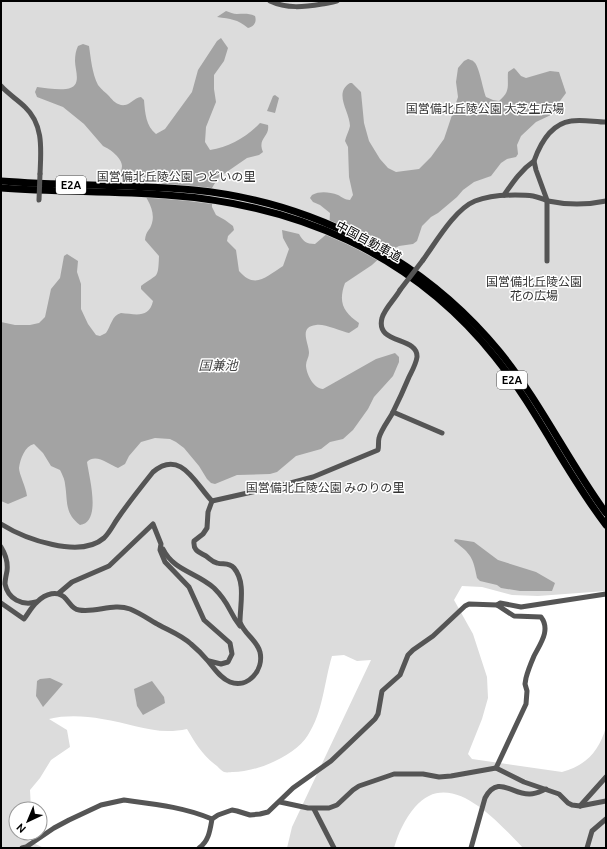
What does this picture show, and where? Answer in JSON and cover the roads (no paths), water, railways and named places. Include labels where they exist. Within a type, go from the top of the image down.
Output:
[{"type":"highway","name":"中国自動車道","points":[[1,181],[141,190]]},
{"type":"highway","name":"中国自動車道","points":[[1,188],[173,189],[277,206],[353,235],[428,282],[445,296],[483,333],[500,352],[530,394],[582,478],[606,513]]},
{"type":"highway","name":"中国自動車道","points":[[390,259],[462,321],[495,357],[524,399],[576,482],[606,525]]},
{"type":"street","points":[[270,1],[286,7],[331,4],[337,1]]},
{"type":"street","points":[[1,86],[29,111],[38,127],[41,145],[39,200]]},
{"type":"street","points":[[547,261],[547,200],[534,161],[540,145],[544,138],[559,126],[572,121],[606,122]]},
{"type":"street","points":[[504,195],[525,167],[534,161]]},
{"type":"street","points":[[212,501],[313,477],[378,450],[379,437],[393,412],[417,357],[416,352],[409,344],[389,337],[384,332],[382,320],[384,314],[400,290],[463,208],[474,201],[487,197],[504,195],[534,196],[547,200],[587,204],[606,202]]},
{"type":"street","points":[[393,412],[442,433]]},
{"type":"street","points":[[1,524],[18,533],[58,546],[70,548],[92,545],[104,538],[110,531],[111,527],[121,513],[153,472],[158,468],[168,465],[174,465],[186,470],[212,501]]},
{"type":"street","points":[[212,501],[208,512],[207,528],[205,532],[194,541],[194,546],[199,554],[207,557],[214,563],[229,564],[235,570],[242,594],[240,610],[241,626]]},
{"type":"street","points":[[1,547],[6,557],[7,571],[5,582],[9,594],[15,600],[28,604],[36,602],[49,594],[59,593],[72,582],[109,566],[153,524],[169,559],[173,563],[205,581],[223,598],[235,619],[253,640],[259,650],[260,665],[254,676],[242,682],[229,682],[219,674],[208,660],[190,643],[175,632],[134,611],[117,607],[80,610],[73,608],[59,593]]},
{"type":"street","points":[[161,544],[160,550],[165,562],[189,587],[204,620],[231,645],[232,654],[228,662],[224,664],[217,664],[208,660]]},
{"type":"street","points":[[199,848],[205,843],[209,834],[212,819],[218,815],[232,810],[250,814],[265,813],[280,802],[293,788],[331,761],[372,722],[378,714],[382,692],[400,675],[406,659],[413,650],[433,636],[469,604],[497,605],[500,603],[521,607],[606,594]]},
{"type":"street","points":[[1,603],[24,619],[36,602]]},
{"type":"street","points":[[496,768],[526,704],[526,678],[543,637],[545,628],[545,621],[541,617],[514,616],[497,605]]},
{"type":"street","points":[[280,802],[314,809],[329,808],[337,805],[359,786],[394,774],[423,774],[438,777],[496,768],[524,782],[559,794],[568,803],[580,806],[606,801]]},
{"type":"street","points":[[580,806],[606,777]]},
{"type":"street","points":[[472,847],[485,798],[492,788],[498,785],[530,794],[546,789]]},
{"type":"street","points":[[22,848],[69,820],[101,805],[116,801],[124,800],[176,808],[200,814],[212,819]]},
{"type":"street","points":[[314,809],[334,848]]},
{"type":"street","points":[[587,848],[592,831],[606,819]]},
{"type":"water","points":[[226,11],[236,14],[248,14],[255,16],[255,22],[252,27],[248,28],[234,20],[217,17]]},
{"type":"water","name":"国兼池","points":[[221,38],[228,48],[224,61],[214,75],[216,102],[206,127],[205,142],[210,150],[217,149],[237,141],[260,123],[268,125],[267,132],[262,140],[263,152],[259,155],[247,158],[218,178],[212,188],[212,207],[216,215],[233,226],[234,230],[228,236],[227,241],[236,250],[239,271],[250,280],[266,277],[283,266],[289,249],[283,238],[282,230],[299,234],[305,242],[315,244],[329,232],[330,213],[320,205],[313,202],[310,198],[312,195],[321,192],[338,195],[350,200],[353,195],[349,177],[348,147],[345,141],[350,126],[343,97],[345,87],[350,83],[352,83],[361,92],[364,123],[369,141],[380,159],[388,168],[396,172],[419,169],[431,157],[444,139],[458,97],[456,82],[458,68],[468,59],[476,64],[486,97],[493,100],[499,101],[507,91],[508,72],[514,68],[521,76],[526,78],[550,71],[559,72],[566,93],[560,101],[558,109],[555,113],[536,122],[521,136],[517,145],[518,154],[516,157],[507,159],[501,163],[491,176],[474,182],[438,213],[431,217],[422,226],[417,241],[413,244],[399,246],[385,253],[372,265],[345,283],[342,296],[343,306],[349,315],[359,323],[358,327],[349,333],[319,325],[311,326],[307,329],[306,336],[309,356],[306,369],[314,384],[323,389],[376,359],[395,353],[399,357],[399,362],[393,376],[374,397],[368,409],[353,430],[343,439],[330,442],[321,449],[296,456],[277,472],[270,474],[237,475],[215,484],[211,483],[207,479],[199,466],[184,448],[176,442],[170,439],[155,438],[141,442],[129,456],[125,464],[118,468],[98,459],[87,462],[92,508],[91,516],[87,522],[80,525],[71,516],[69,511],[64,481],[60,470],[51,466],[43,453],[34,444],[28,447],[24,453],[20,461],[19,468],[27,496],[8,504],[1,501],[1,322],[15,325],[30,325],[39,323],[45,317],[51,289],[60,278],[64,256],[67,254],[78,261],[77,272],[81,284],[81,309],[88,324],[96,335],[100,336],[106,333],[114,318],[118,314],[141,314],[148,311],[153,301],[141,289],[141,286],[156,275],[159,264],[159,256],[145,240],[153,218],[149,203],[138,184],[122,179],[120,176],[122,167],[118,157],[103,146],[84,124],[63,107],[37,97],[35,92],[37,87],[66,89],[75,85],[77,78],[75,55],[78,46],[83,44],[89,46],[93,71],[98,85],[120,105],[125,105],[141,97],[144,100],[148,123],[156,134],[165,129],[192,92],[198,70],[217,41]]},
{"type":"water","points":[[275,95],[279,98],[275,113],[267,111],[273,96]]},
{"type":"water","points":[[455,539],[474,542],[498,560],[536,572],[555,583],[552,591],[520,591],[501,588],[497,585],[480,581],[477,578],[470,556],[454,541]]},
{"type":"water","points":[[50,678],[63,684],[43,707],[36,696],[37,681],[40,679]]},
{"type":"water","points":[[152,681],[164,697],[165,703],[143,715],[137,706],[134,689]]},
{"type":"park label","name":"国営備北丘陵公園 大芝生広場","points":[[485,108]]},
{"type":"park label","name":"国営備北丘陵公園 つどいの里","points":[[176,176]]},
{"type":"park label","name":"国営備北丘陵公園 花の広場","points":[[534,288]]},
{"type":"park label","name":"国営備北丘陵公園 みのりの里","points":[[325,487]]}]
